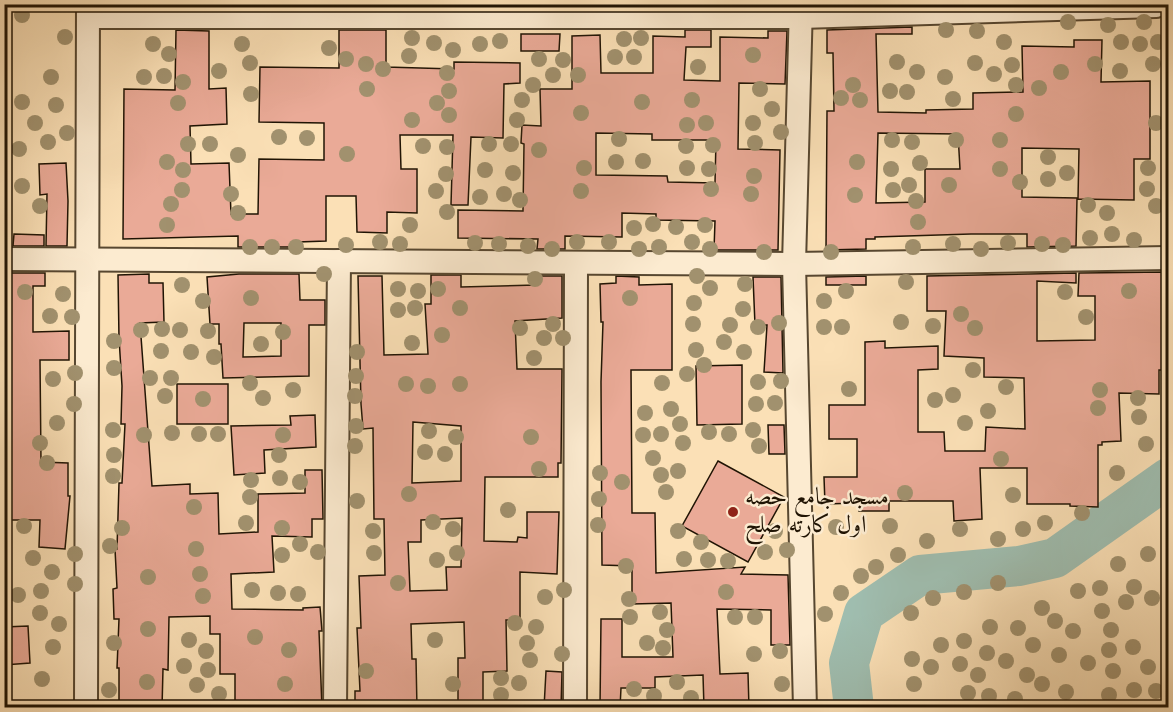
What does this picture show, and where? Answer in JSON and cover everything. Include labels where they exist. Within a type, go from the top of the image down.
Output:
[{"type":"street","points":[[86,708],[88,11],[801,11],[1156,6]]},
{"type":"street","points":[[801,11],[795,264],[805,708]]},
{"type":"street","points":[[4,259],[795,264],[1168,258]]},
{"type":"street","points":[[335,708],[339,261]]},
{"type":"street","points":[[575,708],[576,263]]},
{"type":"building","points":[[912,27],[912,34],[876,34],[878,112],[926,113],[926,110],[973,109],[973,93],[1023,92],[1022,46],[1074,47],[1074,40],[1102,40],[1101,82],[1150,81],[1150,159],[1134,159],[1134,200],[1078,199],[1079,149],[1022,148],[1022,197],[1077,198],[1076,246],[1027,247],[1027,234],[971,234],[875,237],[875,239],[866,239],[866,249],[826,250],[827,111],[834,111],[833,53],[827,53],[827,30]],"holes":[[[878,133],[958,134],[960,169],[925,169],[925,202],[876,203]]]},
{"type":"building","points":[[176,30],[209,31],[209,89],[226,88],[227,124],[190,126],[191,164],[229,163],[231,214],[258,214],[259,159],[324,160],[324,123],[259,122],[260,67],[339,68],[339,30],[386,30],[386,67],[454,69],[454,62],[520,63],[520,83],[504,84],[503,138],[471,137],[468,205],[451,205],[453,135],[400,135],[401,169],[417,169],[417,213],[387,212],[387,233],[357,232],[356,196],[326,196],[326,241],[298,242],[299,247],[238,247],[238,236],[123,239],[124,89],[175,90]]},
{"type":"building","points":[[685,30],[711,30],[711,47],[686,47],[684,80],[720,81],[720,37],[768,38],[768,31],[787,31],[785,84],[739,83],[738,149],[780,150],[778,250],[714,250],[715,221],[656,220],[656,214],[622,213],[622,237],[565,236],[565,249],[537,249],[538,239],[458,238],[458,210],[523,211],[522,125],[541,126],[540,89],[572,89],[572,36],[600,35],[601,73],[653,73],[653,36],[685,37]],"holes":[[[596,133],[652,134],[652,140],[716,140],[715,183],[668,182],[667,176],[596,175]]]},
{"type":"building","points":[[521,34],[560,34],[559,51],[521,51]]},
{"type":"building","points":[[66,163],[67,246],[46,246],[47,194],[40,195],[39,164]]},
{"type":"building","points":[[14,234],[44,235],[44,246],[13,246]]},
{"type":"building","points":[[1168,272],[1168,370],[1159,370],[1159,394],[1119,393],[1121,441],[1102,442],[1102,445],[1098,445],[1098,507],[1070,506],[1070,504],[1027,504],[1027,468],[980,468],[982,519],[954,521],[953,501],[889,501],[889,511],[859,511],[859,503],[825,504],[824,477],[857,477],[857,439],[829,439],[829,405],[865,405],[865,342],[885,341],[885,348],[938,346],[938,369],[918,370],[918,432],[944,432],[945,451],[985,451],[986,427],[1025,429],[1024,378],[984,377],[984,358],[944,356],[946,311],[927,311],[927,276],[1076,273],[1076,283],[1037,281],[1037,341],[1095,340],[1095,296],[1078,296],[1079,273]]},
{"type":"building","points":[[4,273],[45,273],[45,286],[33,286],[33,332],[69,331],[69,360],[40,360],[41,462],[68,463],[68,496],[70,496],[65,549],[39,547],[40,520],[10,520],[11,473],[4,473]]},
{"type":"building","points":[[149,274],[149,283],[163,283],[164,322],[140,323],[152,486],[190,484],[190,494],[218,493],[219,534],[258,532],[258,494],[305,493],[305,470],[322,470],[323,519],[312,519],[312,537],[272,536],[274,572],[231,574],[232,609],[303,610],[303,608],[320,607],[322,708],[235,708],[235,674],[220,674],[220,634],[210,634],[210,616],[169,617],[168,670],[163,669],[162,708],[119,708],[119,668],[117,668],[119,619],[114,619],[113,589],[117,588],[115,549],[117,549],[119,483],[122,483],[125,424],[121,424],[118,275]]},
{"type":"building","points":[[239,274],[299,274],[300,300],[325,300],[325,325],[309,325],[309,376],[223,378],[219,324],[210,324],[207,277]],"holes":[[[244,323],[281,323],[281,356],[243,357]]]},
{"type":"building","points":[[431,275],[461,275],[461,287],[536,285],[537,276],[562,276],[562,318],[515,321],[517,369],[562,369],[561,463],[558,463],[558,477],[485,477],[484,541],[517,542],[518,537],[527,538],[527,512],[559,512],[557,574],[520,572],[520,620],[506,620],[507,671],[483,672],[483,708],[458,708],[458,658],[465,658],[464,622],[411,624],[412,659],[416,659],[417,708],[355,708],[355,691],[360,691],[357,628],[361,628],[359,576],[385,575],[384,519],[374,519],[373,428],[363,429],[358,276],[382,276],[384,355],[428,354],[425,304],[431,304]],"holes":[[[413,422],[461,426],[461,481],[412,483]],[[462,518],[461,567],[446,567],[447,590],[410,591],[408,542],[421,542],[421,520]]]},
{"type":"building","points":[[616,276],[639,277],[639,285],[672,284],[672,370],[631,370],[632,513],[655,513],[656,573],[745,567],[741,574],[788,575],[790,645],[771,645],[771,610],[717,609],[720,674],[748,673],[749,708],[704,708],[703,675],[655,677],[655,688],[621,688],[620,708],[600,708],[601,619],[622,619],[622,657],[673,657],[671,603],[632,604],[632,566],[602,565],[603,322],[601,322],[600,284],[616,283]]},
{"type":"building","points":[[866,276],[866,285],[826,285],[826,277]]},
{"type":"building","points":[[753,277],[781,277],[783,373],[764,372],[767,325],[755,325]]},
{"type":"building","points":[[742,365],[742,424],[697,425],[696,366]]},
{"type":"building","points":[[177,384],[228,384],[228,424],[177,424]]},
{"type":"building","points":[[315,415],[316,447],[264,450],[265,473],[234,475],[231,426],[291,425],[290,416]]},
{"type":"building","points":[[768,425],[784,425],[785,454],[769,454]]},
{"type":"building","points":[[718,461],[784,497],[748,562],[682,526]]},
{"type":"building","points":[[28,626],[30,663],[4,665],[4,627]]},
{"type":"building","points":[[546,671],[562,672],[561,708],[544,708]]},
{"type":"waterway","points":[[854,708],[849,663],[864,613],[920,575],[1019,566],[1055,558],[1168,478]]},
{"type":"place","name":"مسجد جامع حصه اول کارته صلح","points":[[733,512]]}]
